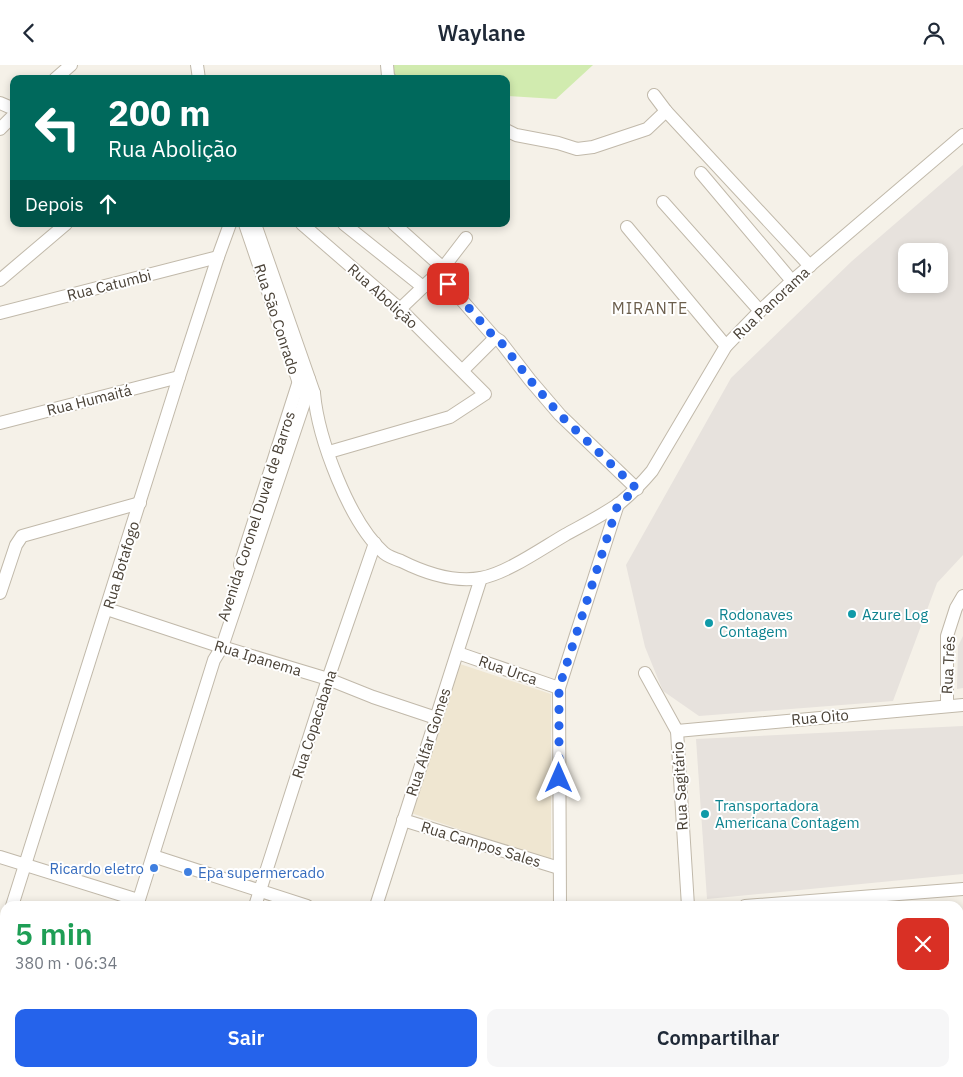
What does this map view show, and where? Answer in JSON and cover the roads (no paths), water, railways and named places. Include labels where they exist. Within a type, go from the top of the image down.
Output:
[{"type":"street","points":[[60,75],[71,65]]},
{"type":"street","points":[[654,95],[666,111],[810,266]]},
{"type":"street","points":[[510,132],[577,149],[593,147],[646,129],[666,111]]},
{"type":"street","points":[[0,129],[10,119]]},
{"type":"street","name":"Rua Panorama","points":[[618,504],[637,489],[652,471],[671,443],[726,346],[792,281],[963,135]]},
{"type":"street","points":[[701,173],[792,281]]},
{"type":"street","points":[[663,202],[760,311]]},
{"type":"street","points":[[0,280],[62,227]]},
{"type":"street","name":"Rua Botafogo","points":[[14,901],[179,377],[229,227]]},
{"type":"street","name":"Rua São Conrado","points":[[246,227],[316,411],[342,493],[374,543],[386,554],[422,571],[456,579],[481,578],[509,567],[618,504]]},
{"type":"street","name":"Rua São Conrado","points":[[256,227],[304,382]]},
{"type":"street","name":"Rua Abolição","points":[[305,227],[400,309],[485,394],[450,417],[328,452]]},
{"type":"street","name":"Rua Abolição","points":[[348,227],[423,287]]},
{"type":"street","points":[[397,227],[441,271],[560,415],[637,489]]},
{"type":"street","points":[[627,227],[726,346]]},
{"type":"street","points":[[400,309],[441,271],[466,238]]},
{"type":"street","name":"Rua Catumbi","points":[[0,313],[218,257]]},
{"type":"street","points":[[470,296],[498,333],[498,340]]},
{"type":"street","points":[[462,370],[498,340]]},
{"type":"street","name":"Rua Humaitá","points":[[0,423],[179,377]]},
{"type":"street","name":"Avenida Coronel Duval de Barros","points":[[139,901],[218,646],[304,382]]},
{"type":"street","name":"Avenida Coronel Duval de Barros","points":[[285,443],[310,396]]},
{"type":"street","points":[[0,593],[16,545],[22,536],[140,503]]},
{"type":"street","points":[[560,901],[559,688],[618,504]]},
{"type":"street","name":"Rua Copacabana","points":[[257,901],[328,679],[374,543]]},
{"type":"street","name":"Rua Alfar Gomes","points":[[378,901],[481,578]]},
{"type":"street","name":"Rua Três","points":[[947,706],[948,636],[956,608],[963,596]]},
{"type":"street","name":"Rua Ipanema","points":[[107,609],[218,646],[328,679],[373,697],[436,718]]},
{"type":"street","name":"Rua Urca","points":[[458,653],[559,688]]},
{"type":"street","name":"Rua Sagitário","points":[[645,673],[677,731],[688,901]]},
{"type":"street","name":"Rua Oito","points":[[677,731],[963,705]]},
{"type":"street","name":"Rua Campos Sales","points":[[402,820],[559,868]]},
{"type":"street","points":[[153,856],[291,901]]},
{"type":"street","points":[[0,857],[132,901]]},
{"type":"street","points":[[809,901],[963,889]]},
{"type":"place","name":"Azure Log","points":[[852,614]]},
{"type":"place","name":"Rodonaves Contagem","points":[[709,623]]},
{"type":"place","name":"Transportadora Americana Contagem","points":[[705,814]]},
{"type":"place","name":"Ricardo eletro","points":[[154,868]]},
{"type":"place","name":"Epa supermercado","points":[[188,872]]},
{"type":"district","name":"MIRANTE","points":[[650,308]]}]
